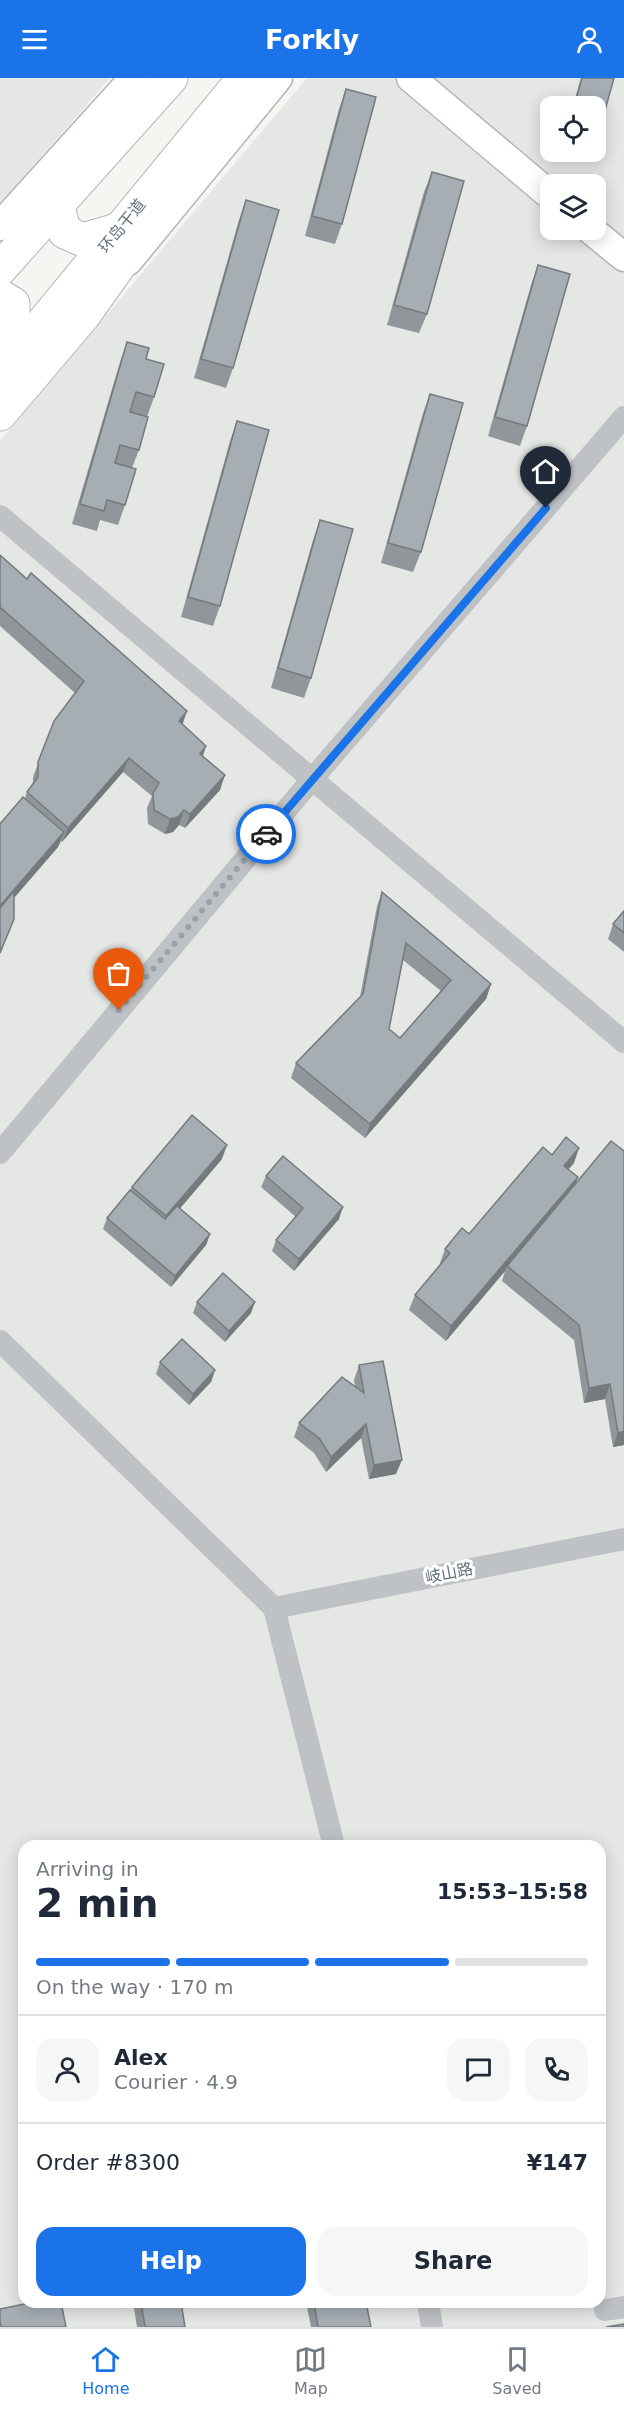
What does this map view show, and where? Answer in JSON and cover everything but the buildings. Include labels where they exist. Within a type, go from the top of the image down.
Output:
[{"type":"highway","points":[[0,269],[171,78]]},
{"type":"highway","name":"环岛干道","points":[[6,368],[244,78]]},
{"type":"highway","points":[[0,414],[84,315],[139,237],[219,108]]},
{"type":"highway","points":[[57,205],[65,232],[83,240],[120,230]]},
{"type":"highway","points":[[0,296],[13,304],[6,368]]},
{"type":"main road","points":[[0,226],[134,78]]},
{"type":"main road","points":[[0,426],[84,315],[278,78]]},
{"type":"main road","points":[[411,78],[540,187]]},
{"type":"main road","points":[[603,240],[624,257]]},
{"type":"street","points":[[0,1153],[313,778],[624,417]]},
{"type":"street","points":[[0,516],[624,1042]]},
{"type":"street","points":[[0,1341],[274,1608],[332,1840]]},
{"type":"street","name":"岐山路","points":[[274,1608],[624,1539]]},
{"type":"street","points":[[429,2308],[432,2327]]},
{"type":"shaded area","points":[[0,78],[110,78],[0,204]]},
{"type":"shaded area","points":[[307,78],[624,78],[624,2327],[0,2327],[0,441]]},
{"type":"way so far","points":[[119,1010],[266,834]]},
{"type":"route","points":[[266,834],[546,508]]}]
